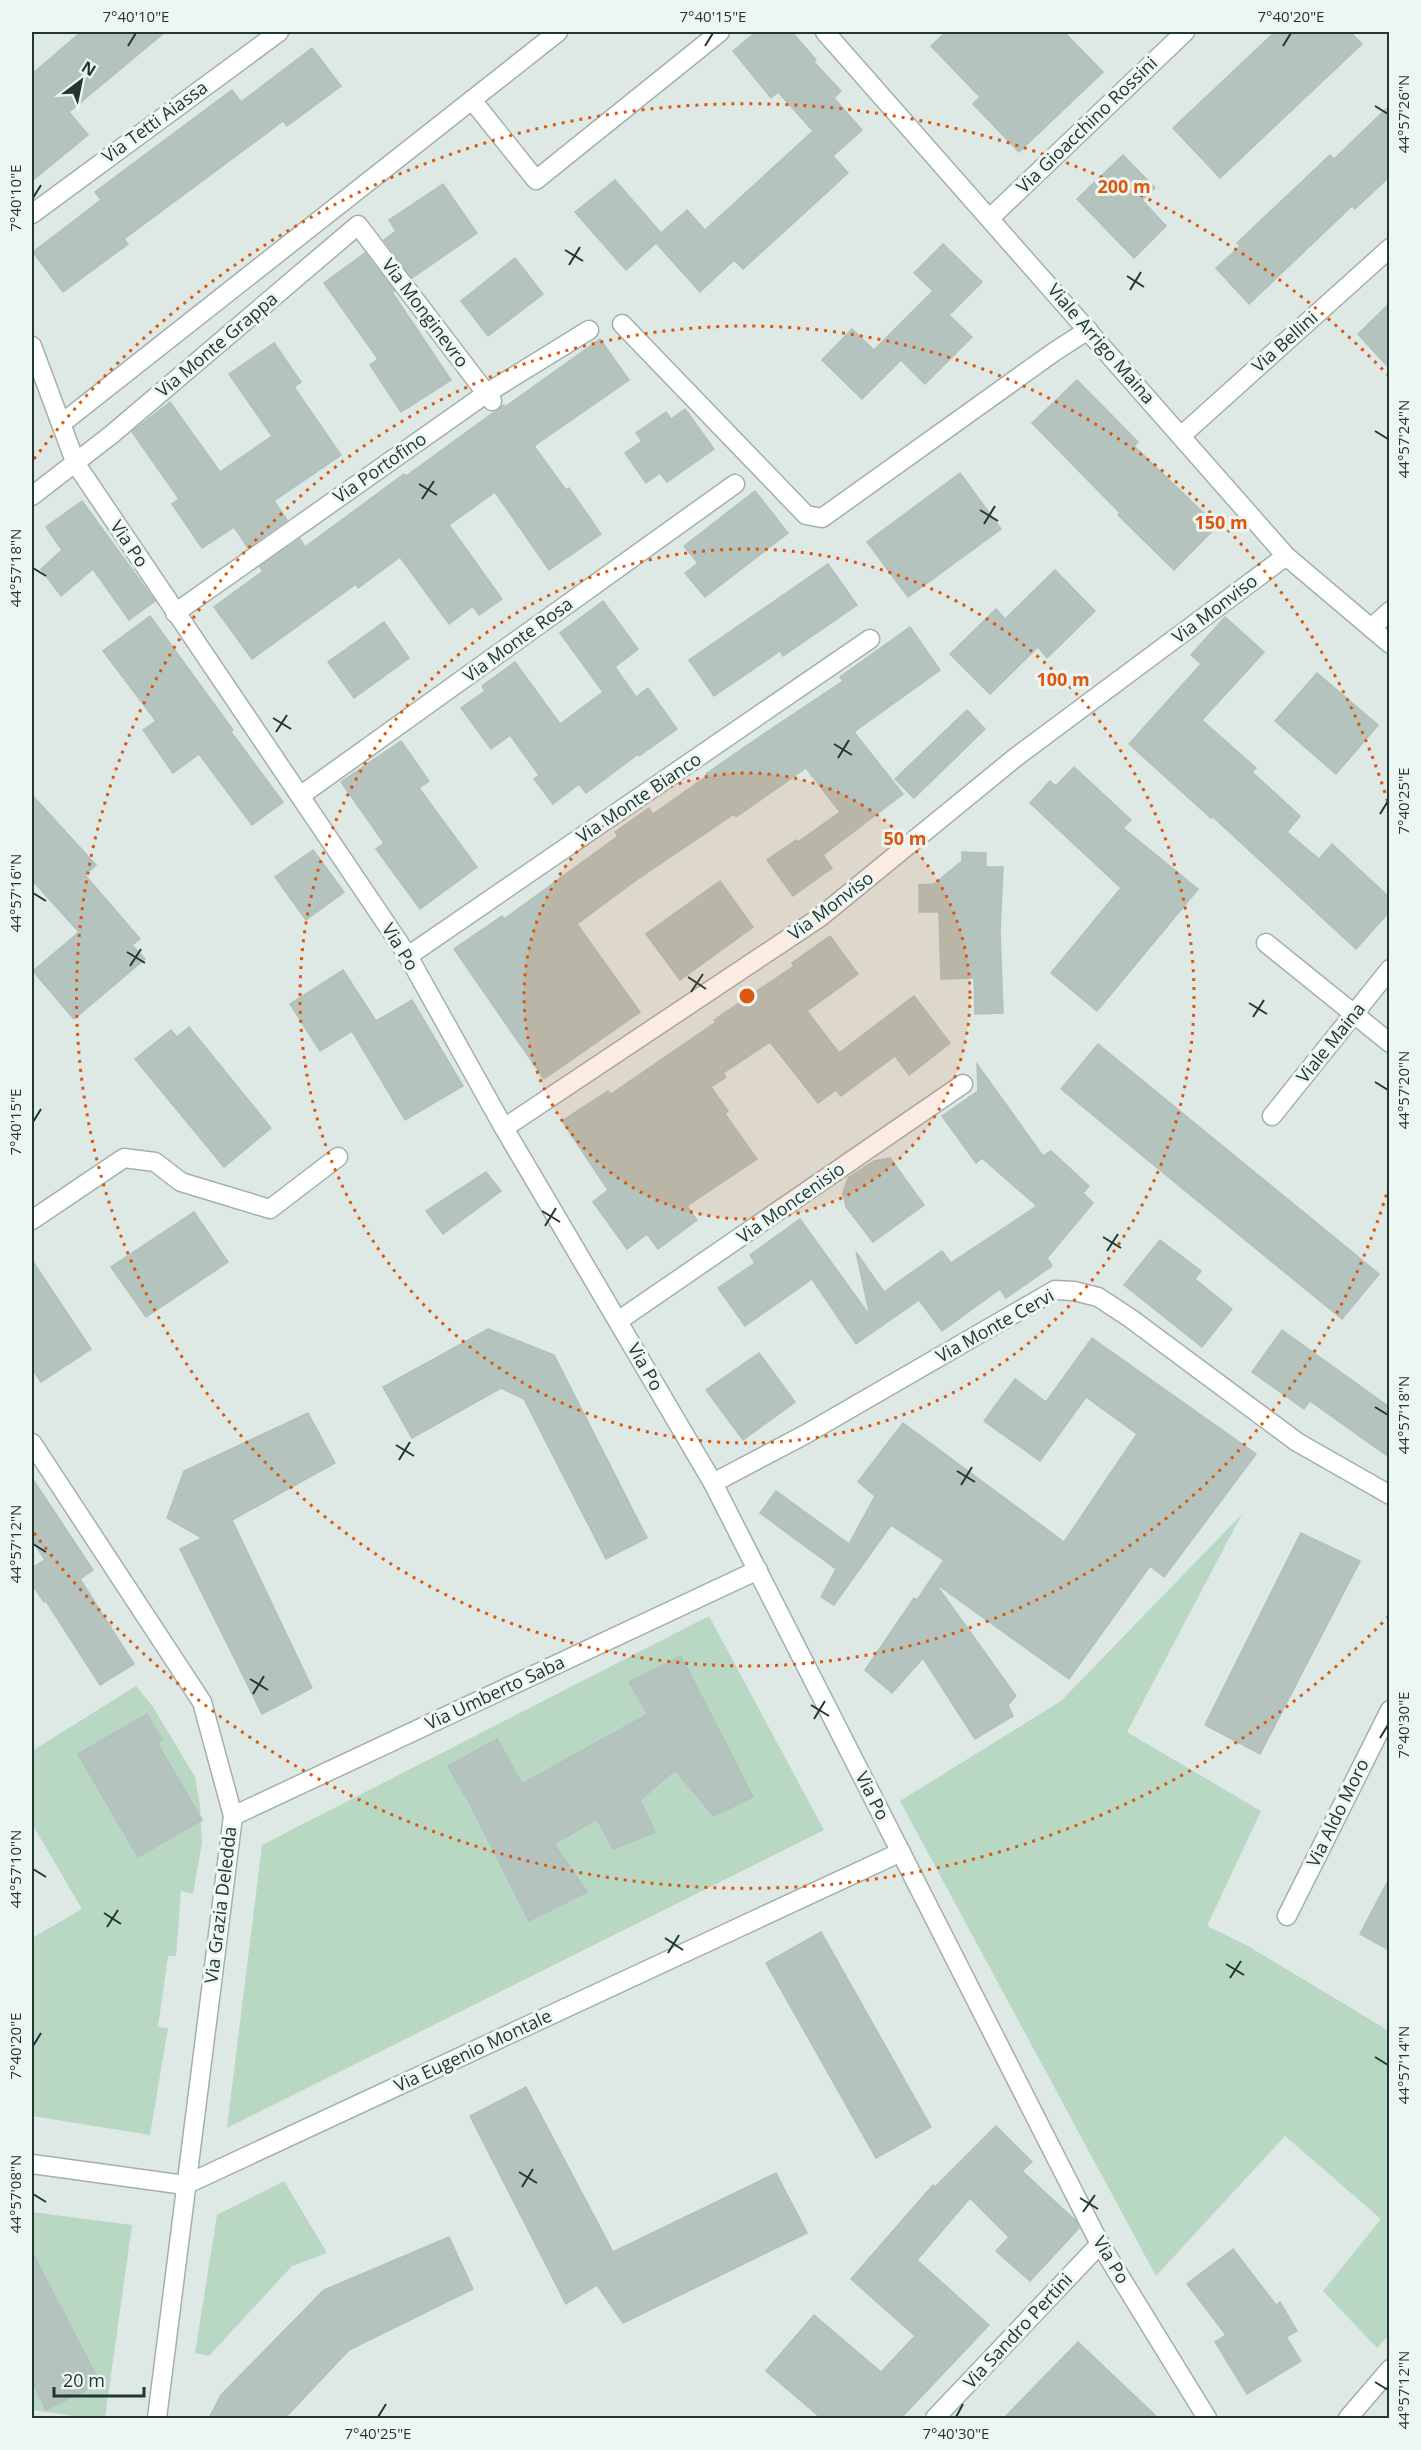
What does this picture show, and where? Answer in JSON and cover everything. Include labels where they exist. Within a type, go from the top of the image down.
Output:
[{"type":"street","name":"Via Tetti Aiassa","points":[[32,214],[279,32]]},
{"type":"street","points":[[61,424],[558,32]]},
{"type":"street","points":[[472,100],[536,180],[720,32]]},
{"type":"street","name":"Viale Arrigo Maina","points":[[825,32],[1286,556],[1389,644]]},
{"type":"street","name":"Via Gioacchino Rossini","points":[[990,218],[1185,32]]},
{"type":"street","name":"Via Monginevro","points":[[358,225],[490,397]]},
{"type":"street","name":"Via Monte Grappa","points":[[32,496],[76,464],[358,225]]},
{"type":"street","name":"Via Bellini","points":[[1181,436],[1389,248]]},
{"type":"street","points":[[622,324],[806,515],[822,518],[1054,351],[1088,330]]},
{"type":"street","name":"Via Portofino","points":[[175,613],[589,330]]},
{"type":"street","name":"Via Po","points":[[32,346],[76,464],[408,956],[504,1128],[713,1483],[1100,2244],[1207,2418]]},
{"type":"street","name":"Via Monte Rosa","points":[[300,796],[735,484]]},
{"type":"street","name":"Via Monviso","points":[[504,1128],[819,918],[1016,757],[1286,556]]},
{"type":"street","points":[[1371,628],[1389,611]]},
{"type":"street","name":"Via Monte Bianco","points":[[408,956],[870,639]]},
{"type":"street","points":[[1266,943],[1389,1043]]},
{"type":"street","name":"Viale Maina","points":[[1272,1116],[1389,969]]},
{"type":"street","name":"Via Moncenisio","points":[[618,1321],[963,1084]]},
{"type":"street","points":[[32,1220],[124,1158],[155,1162],[181,1182],[270,1209],[338,1157]]},
{"type":"street","name":"Via Monte Cervi","points":[[713,1483],[806,1434],[1055,1290],[1074,1291],[1098,1297],[1297,1442],[1389,1496]]},
{"type":"street","name":"Via Grazia Deledda","points":[[32,1443],[202,1702],[232,1816],[157,2418]]},
{"type":"street","name":"Via Umberto Saba","points":[[232,1816],[758,1570]]},
{"type":"street","name":"Via Aldo Moro","points":[[1287,1916],[1389,1710]]},
{"type":"street","name":"Via Eugenio Montale","points":[[185,2185],[901,1852]]},
{"type":"street","points":[[32,2164],[185,2185]]},
{"type":"street","name":"Via Sandro Pertini","points":[[935,2418],[1100,2244]]},
{"type":"street","points":[[1348,2418],[1389,2369]]},
{"type":"green space","points":[[1242,1514],[1127,1732],[1261,1811],[1207,1926],[1248,1946],[1389,2031],[1390,2334],[1377,2348],[1323,2291],[1381,2219],[1285,2136],[1156,2276],[900,1801],[1061,1701]]},
{"type":"green space","points":[[709,1616],[824,1830],[227,2128],[262,1845]]},
{"type":"green space","points":[[136,1686],[153,1707],[195,1777],[200,1805],[202,1843],[193,1894],[181,1891],[176,1956],[168,1956],[158,2027],[168,2028],[150,2135],[32,2116],[32,1938],[82,1909],[32,1824],[32,1751]]},
{"type":"green space","points":[[284,2181],[327,2253],[292,2266],[209,2356],[195,2353],[217,2215]]},
{"type":"green space","points":[[32,2212],[132,2225],[105,2418],[32,2410]]},
{"type":"building","points":[[81,32],[165,32],[69,112],[88,135],[32,181],[32,74]]},
{"type":"building","points":[[756,32],[792,32],[816,60],[814,62],[841,91],[834,98],[862,130],[833,156],[848,173],[743,269],[734,260],[700,292],[656,243],[626,270],[575,212],[615,180],[661,233],[687,210],[705,230],[813,131],[778,92],[771,98],[733,51]]},
{"type":"building","points":[[946,32],[1064,32],[1103,72],[1019,152],[973,104],[980,97],[931,46]]},
{"type":"building","points":[[1275,32],[1350,32],[1362,44],[1220,178],[1173,128]]},
{"type":"building","points":[[312,48],[341,86],[287,126],[283,121],[124,239],[128,244],[63,292],[33,252],[101,200],[95,192],[232,90],[241,102]]},
{"type":"building","points":[[1389,106],[1389,177],[1355,209],[1352,206],[1249,304],[1216,268],[1240,246],[1237,243],[1330,155],[1334,159]]},
{"type":"building","points":[[1123,155],[1155,188],[1142,200],[1166,226],[1134,258],[1077,199]]},
{"type":"building","points":[[443,184],[477,233],[412,278],[384,240],[396,231],[389,220]]},
{"type":"building","points":[[943,244],[982,282],[949,315],[972,337],[925,384],[901,360],[862,399],[822,360],[852,329],[874,350],[933,291],[914,273]]},
{"type":"building","points":[[365,253],[394,291],[392,292],[451,380],[401,412],[370,365],[378,359],[324,283]]},
{"type":"building","points":[[515,258],[543,294],[488,336],[461,301]]},
{"type":"building","points":[[1389,304],[1389,368],[1358,334]]},
{"type":"building","points":[[600,339],[629,380],[534,446],[566,490],[569,488],[601,534],[549,570],[495,492],[449,525],[502,599],[479,615],[473,606],[449,624],[400,557],[358,588],[356,584],[252,659],[214,607],[263,571],[260,567],[300,539],[305,547],[404,474],[406,476]]},
{"type":"building","points":[[274,343],[301,382],[294,387],[341,455],[274,501],[287,520],[248,548],[234,527],[202,548],[172,504],[179,499],[132,432],[170,402],[220,472],[272,436],[229,374]]},
{"type":"building","points":[[1077,380],[1138,442],[1134,446],[1217,526],[1174,570],[1118,515],[1120,513],[1032,423]]},
{"type":"building","points":[[685,409],[714,449],[667,482],[660,473],[646,483],[625,453],[642,441],[636,433],[666,412],[671,419]]},
{"type":"building","points":[[960,473],[1001,529],[908,597],[867,542]]},
{"type":"building","points":[[755,491],[788,533],[705,597],[685,573],[698,563],[684,546]]},
{"type":"building","points":[[82,501],[155,601],[129,620],[93,569],[61,596],[41,569],[62,550],[46,527]]},
{"type":"building","points":[[828,564],[857,605],[783,656],[780,651],[714,696],[689,660]]},
{"type":"building","points":[[1055,570],[1095,611],[1047,658],[1038,647],[990,694],[950,654],[996,609],[1005,619]]},
{"type":"building","points":[[603,601],[638,649],[615,667],[636,697],[648,688],[677,729],[639,756],[638,754],[586,793],[579,784],[553,804],[534,779],[539,775],[510,735],[491,749],[461,708],[485,691],[482,686],[515,662],[560,724],[603,692],[560,633]]},
{"type":"building","points":[[150,616],[283,802],[252,825],[199,754],[173,773],[143,730],[156,721],[103,651]]},
{"type":"building","points":[[1225,617],[1264,652],[1202,720],[1256,768],[1252,772],[1300,816],[1287,832],[1319,859],[1332,844],[1389,897],[1389,912],[1356,949],[1212,816],[1211,818],[1129,744],[1201,664],[1191,655]]},
{"type":"building","points":[[384,622],[409,658],[354,698],[328,662]]},
{"type":"building","points":[[910,627],[940,670],[854,732],[903,794],[823,855],[832,868],[793,896],[767,860],[796,840],[798,842],[840,812],[806,768],[736,817],[734,814],[635,881],[577,924],[640,1012],[544,1079],[454,949],[502,916],[504,919],[618,836],[615,832],[649,808],[653,814],[743,748],[843,681],[840,677]]},
{"type":"building","points":[[1317,673],[1378,725],[1336,774],[1275,721]]},
{"type":"building","points":[[967,710],[985,729],[914,798],[895,779]]},
{"type":"building","points":[[401,741],[429,781],[419,788],[477,867],[420,909],[376,849],[384,843],[341,782]]},
{"type":"building","points":[[1074,767],[1131,820],[1123,828],[1198,889],[1097,1011],[1051,973],[1121,888],[1030,803],[1050,781],[1056,786]]},
{"type":"building","points":[[32,795],[96,865],[85,875],[140,939],[132,945],[145,959],[74,1019],[33,971],[79,932],[32,880]]},
{"type":"building","points":[[313,850],[344,892],[306,920],[275,877]]},
{"type":"building","points":[[962,852],[986,853],[986,867],[1003,867],[1000,932],[1003,1013],[975,1014],[974,978],[941,979],[939,912],[919,912],[919,885],[934,884],[962,861]]},
{"type":"building","points":[[720,881],[753,927],[680,980],[646,934]]},
{"type":"building","points":[[830,936],[858,974],[807,1011],[839,1053],[914,996],[950,1043],[909,1075],[895,1056],[841,1096],[836,1090],[818,1103],[770,1042],[723,1073],[726,1077],[711,1087],[728,1111],[725,1114],[757,1159],[687,1206],[697,1220],[658,1249],[647,1234],[627,1249],[593,1202],[608,1190],[562,1121],[608,1091],[611,1094],[716,1022],[714,1020],[794,966],[792,963]]},
{"type":"building","points":[[343,970],[376,1021],[412,1000],[463,1086],[405,1120],[352,1031],[320,1051],[290,1004]]},
{"type":"building","points":[[189,1027],[271,1128],[224,1167],[135,1059],[171,1030],[177,1037]]},
{"type":"building","points":[[1098,1044],[1379,1274],[1342,1319],[1061,1089]]},
{"type":"building","points":[[977,1064],[1043,1156],[1051,1151],[1089,1186],[1083,1193],[1093,1203],[1047,1258],[1052,1266],[1006,1298],[1000,1289],[942,1331],[919,1300],[856,1344],[812,1279],[745,1326],[718,1288],[755,1263],[750,1255],[800,1219],[870,1316],[856,1252],[884,1292],[942,1251],[951,1263],[1037,1206],[982,1158],[976,1163],[942,1116],[978,1091]]},
{"type":"building","points":[[890,1158],[924,1205],[873,1242],[846,1207],[843,1193],[848,1178],[874,1161]]},
{"type":"building","points":[[486,1172],[501,1191],[443,1234],[426,1211]]},
{"type":"building","points":[[194,1212],[228,1262],[146,1317],[111,1267]]},
{"type":"building","points":[[1160,1240],[1201,1271],[1195,1279],[1232,1309],[1202,1347],[1124,1285]]},
{"type":"building","points":[[32,1260],[91,1349],[41,1382],[32,1369]]},
{"type":"building","points":[[488,1329],[554,1355],[647,1538],[606,1559],[524,1399],[501,1388],[412,1438],[383,1387]]},
{"type":"building","points":[[1282,1330],[1389,1407],[1389,1457],[1310,1401],[1304,1409],[1252,1372]]},
{"type":"building","points":[[1092,1338],[1256,1454],[1164,1577],[1150,1566],[1069,1679],[935,1583],[1016,1696],[1008,1705],[1013,1716],[975,1739],[923,1658],[892,1693],[865,1670],[914,1598],[917,1600],[944,1560],[891,1525],[834,1605],[821,1597],[836,1569],[760,1513],[776,1491],[849,1544],[875,1496],[858,1482],[903,1423],[1064,1542],[1137,1434],[1086,1397],[1040,1461],[984,1421],[1015,1379],[1046,1402]]},
{"type":"building","points":[[759,1353],[795,1402],[743,1440],[706,1390]]},
{"type":"building","points":[[308,1413],[335,1463],[232,1520],[312,1688],[262,1714],[180,1549],[202,1538],[167,1518],[184,1471]]},
{"type":"building","points":[[32,1478],[93,1570],[80,1579],[134,1664],[100,1685],[46,1601],[44,1602],[32,1584],[32,1568],[45,1560],[32,1540]]},
{"type":"building","points":[[1301,1533],[1360,1561],[1260,1754],[1205,1725]]},
{"type":"building","points":[[681,1656],[753,1797],[714,1816],[675,1770],[640,1800],[655,1832],[613,1849],[597,1819],[554,1844],[587,1892],[529,1921],[470,1804],[448,1766],[497,1739],[522,1784],[648,1714],[629,1682]]},
{"type":"building","points":[[147,1714],[162,1740],[157,1743],[202,1820],[138,1857],[78,1754]]},
{"type":"building","points":[[1389,1879],[1389,1950],[1360,1934]]},
{"type":"building","points":[[821,1932],[931,2127],[876,2158],[766,1963]]},
{"type":"building","points":[[526,2087],[613,2252],[776,2173],[807,2233],[623,2323],[597,2285],[566,2304],[470,2116]]},
{"type":"building","points":[[996,2126],[1032,2162],[1022,2171],[1076,2221],[1079,2228],[1030,2281],[996,2251],[1009,2237],[970,2198],[917,2260],[989,2325],[901,2418],[821,2418],[766,2371],[814,2315],[881,2372],[915,2336],[851,2279],[933,2185],[935,2187]]},
{"type":"building","points":[[449,2237],[473,2289],[349,2350],[285,2418],[209,2418],[221,2395],[324,2290]]},
{"type":"building","points":[[1233,2249],[1276,2305],[1280,2302],[1297,2331],[1286,2337],[1301,2361],[1247,2394],[1215,2342],[1226,2335],[1187,2284]]},
{"type":"building","points":[[32,2252],[100,2383],[46,2410],[32,2381]]},
{"type":"building","points":[[1078,2342],[1158,2418],[1004,2418]]}]
